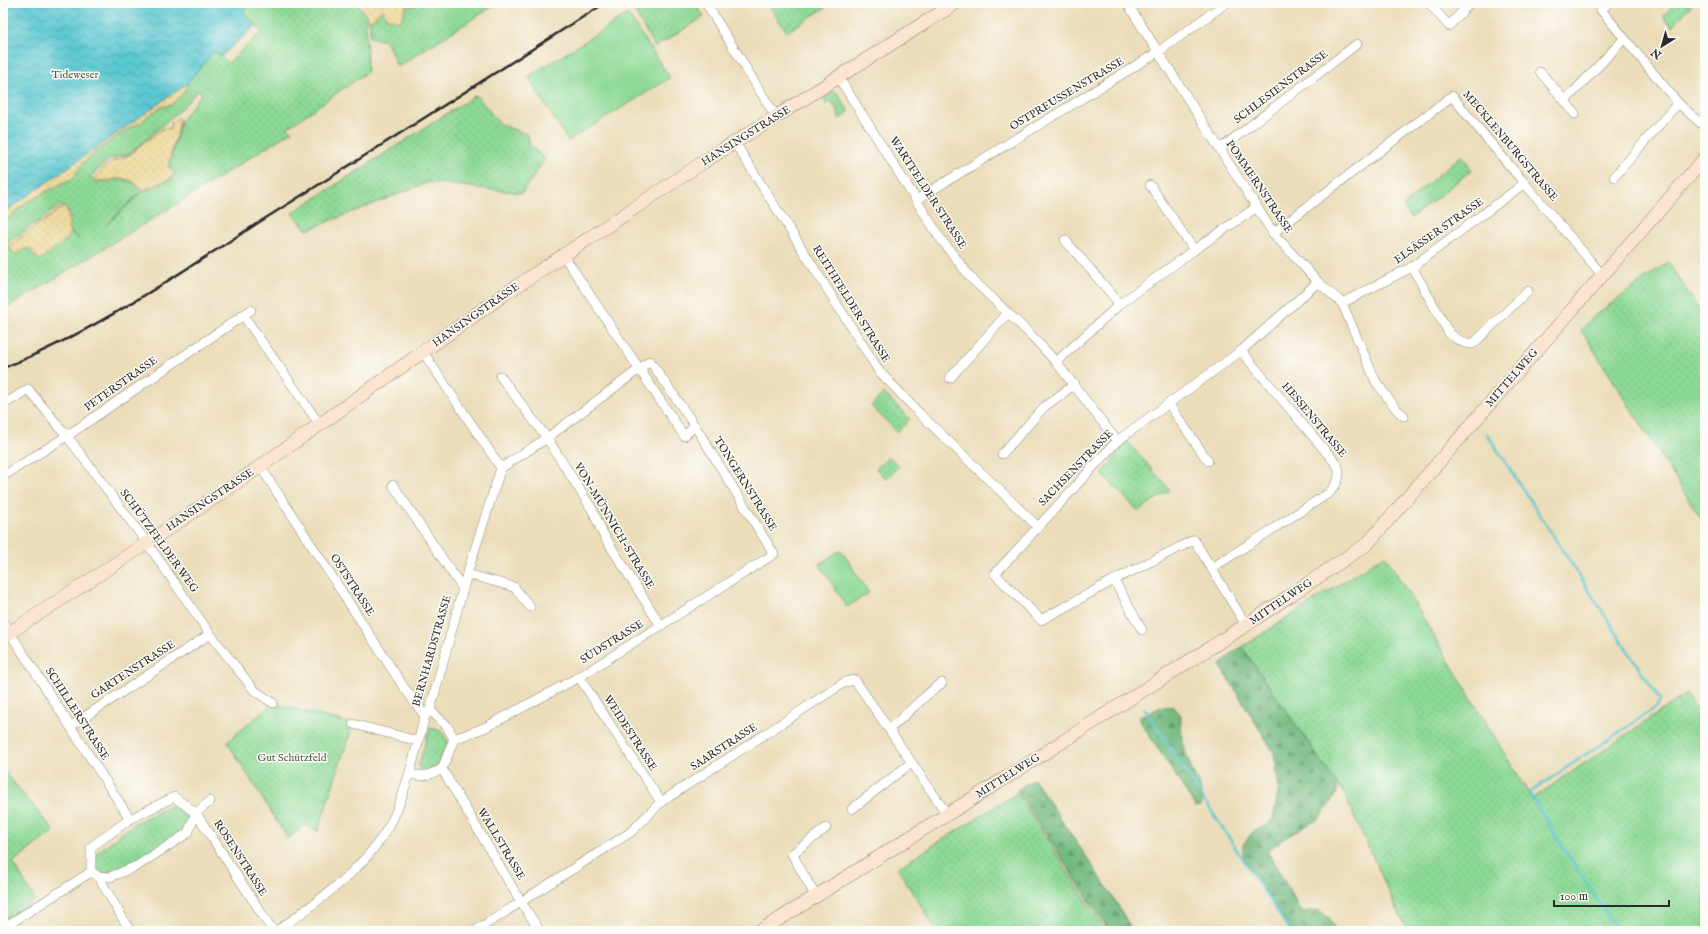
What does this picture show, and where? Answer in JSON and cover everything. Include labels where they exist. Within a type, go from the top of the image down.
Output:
[{"type":"street","points":[[706,3],[776,117]]},
{"type":"street","name":"HANSINGSTRASSE","points":[[5,630],[147,543],[320,425],[505,294],[735,143],[956,3]]},
{"type":"street","name":"POMMERNSTRASSE","points":[[1127,3],[1273,233],[1318,282],[1342,304],[1376,382],[1397,410],[1404,416]]},
{"type":"street","name":"OSTPREUSSENSTRASSE","points":[[916,200],[1158,52],[1226,3]]},
{"type":"street","points":[[1429,3],[1449,26],[1470,3]]},
{"type":"street","points":[[1608,3],[1601,10],[1678,103],[1705,127]]},
{"type":"street","points":[[1565,102],[1624,39]]},
{"type":"street","name":"SCHLESIENSTRASSE","points":[[1220,149],[1357,44]]},
{"type":"street","points":[[1540,72],[1575,114]]},
{"type":"street","name":"WARTFELDER STRASSE","points":[[839,78],[940,238],[971,278],[1006,314],[1032,336],[1056,362],[1075,384],[1117,441]]},
{"type":"street","name":"MECKLENBURGSTRASSE","points":[[1273,233],[1452,96],[1602,275]]},
{"type":"street","points":[[1614,177],[1678,103]]},
{"type":"street","name":"REITHFELDER STRASSE","points":[[735,143],[879,372],[919,413],[1037,526]]},
{"type":"street","name":"MITTELWEG","points":[[760,931],[1246,625],[1367,544],[1410,497],[1439,461],[1705,158]]},
{"type":"street","name":"ELSÄSSER STRASSE","points":[[1342,304],[1412,267],[1525,183]]},
{"type":"street","points":[[1150,185],[1194,250]]},
{"type":"street","points":[[1056,362],[1120,304],[1194,250],[1257,207]]},
{"type":"street","points":[[1065,240],[1120,304]]},
{"type":"street","points":[[564,256],[684,436],[695,426]]},
{"type":"street","points":[[1412,267],[1449,333],[1457,340],[1467,344],[1473,344],[1528,291]]},
{"type":"street","name":"SACHSENSTRASSE","points":[[1246,625],[1194,540],[1114,580],[1041,620],[995,574],[1037,526],[1117,441],[1241,351],[1318,282]]},
{"type":"street","name":"PETERSTRASSE","points":[[3,476],[67,436],[247,312],[320,425]]},
{"type":"street","points":[[950,378],[1006,314]]},
{"type":"street","name":"HESSENSTRASSE","points":[[1212,568],[1329,493],[1336,485],[1341,475],[1338,466],[1241,351]]},
{"type":"street","points":[[423,352],[501,468],[547,438],[639,369]]},
{"type":"street","name":"TONGERNSTRASSE","points":[[639,369],[650,360],[695,426],[774,554]]},
{"type":"street","name":"VON-MÜNNICH-STRASSE","points":[[500,376],[547,438],[593,511],[603,534],[661,626]]},
{"type":"street","points":[[1002,454],[1044,407],[1075,384]]},
{"type":"street","name":"SCHÜTZFELDER WEG","points":[[3,405],[28,389],[67,436],[147,543],[210,634],[254,690],[273,703]]},
{"type":"street","points":[[1168,403],[1208,460]]},
{"type":"street","name":"OSTSTRASSE","points":[[260,466],[399,679],[427,713],[447,726],[454,739]]},
{"type":"street","name":"BERNHARDSTRASSE","points":[[277,931],[336,887],[376,845],[395,813],[410,774],[467,574],[501,468]]},
{"type":"street","points":[[393,485],[463,589]]},
{"type":"street","name":"SÜDSTRASSE","points":[[454,739],[484,728],[579,677],[774,554]]},
{"type":"street","points":[[467,574],[514,587],[530,607]]},
{"type":"street","points":[[1114,580],[1142,630]]},
{"type":"street","name":"SCHILLERSTRASSE","points":[[5,630],[71,726],[130,819]]},
{"type":"street","name":"GARTENSTRASSE","points":[[71,726],[210,634]]},
{"type":"street","name":"WEIDESTRASSE","points":[[579,677],[661,802]]},
{"type":"street","name":"SAARSTRASSE","points":[[475,931],[631,832],[661,802],[845,682],[855,680],[947,814]]},
{"type":"street","points":[[889,729],[910,712],[928,693],[942,684]]},
{"type":"street","points":[[353,724],[418,742]]},
{"type":"street","points":[[410,774],[419,777],[442,769],[454,739]]},
{"type":"street","points":[[852,809],[911,763]]},
{"type":"street","name":"WALLSTRASSE","points":[[442,769],[521,902],[540,931]]},
{"type":"street","points":[[130,931],[95,874],[92,847],[130,819],[174,797],[196,813]]},
{"type":"street","points":[[3,928],[95,874],[110,877],[137,866],[188,834],[196,813],[210,801]]},
{"type":"street","name":"ROSENSTRASSE","points":[[196,813],[273,931]]},
{"type":"street","points":[[815,895],[792,854],[826,828]]},
{"type":"green space","points":[[3,3],[357,3],[366,15],[367,72],[287,128],[292,131],[193,194],[3,310],[3,223],[25,203],[74,177],[81,165],[101,147],[132,126],[141,123],[146,117],[160,107],[171,105],[187,84],[3,213]],"holes":[[[243,12],[262,32],[228,63],[219,54]],[[198,90],[202,93],[180,122],[169,168],[173,171],[171,179],[143,191],[105,226],[141,191],[131,182],[126,180],[116,179],[97,182],[90,177],[109,159],[129,154],[180,110]],[[61,205],[72,215],[68,220],[70,231],[80,240],[70,232],[66,240],[35,256],[30,249],[24,249],[15,255],[7,243]]]},
{"type":"green space","points":[[422,3],[498,3],[397,67],[387,42],[370,37],[370,21],[383,9],[406,7]]},
{"type":"green space","points":[[640,3],[695,3],[704,17],[655,47],[632,8]]},
{"type":"green space","points":[[767,3],[832,3],[787,32]]},
{"type":"green space","points":[[1675,3],[1693,3],[1672,27],[1663,16]]},
{"type":"green space","points":[[628,14],[670,78],[568,141],[528,77]]},
{"type":"green space","points":[[834,92],[838,94],[849,112],[840,119],[839,114],[831,101],[826,104],[823,99]]},
{"type":"green space","points":[[476,95],[500,124],[528,135],[530,146],[545,159],[522,193],[429,182],[307,230],[292,213]]},
{"type":"green space","points":[[1462,155],[1472,170],[1411,218],[1403,205]]},
{"type":"green space","points":[[1668,262],[1705,319],[1705,525],[1581,330],[1593,317]]},
{"type":"green space","points":[[884,393],[910,419],[897,432],[871,406]]},
{"type":"green space","points":[[1127,441],[1170,490],[1138,511],[1102,474]]},
{"type":"green space","points":[[889,457],[899,466],[886,479],[876,469]]},
{"type":"green space","points":[[841,550],[869,593],[847,607],[819,564]]},
{"type":"green space","points":[[1385,555],[1532,799],[1686,694],[1705,721],[1705,931],[1409,931],[1400,916],[1344,794],[1242,647]]},
{"type":"green space","points":[[1242,647],[1337,784],[1337,793],[1320,818],[1280,841],[1267,851],[1297,906],[1304,912],[1318,910],[1329,918],[1336,931],[1290,931],[1243,857],[1243,844],[1253,832],[1266,826],[1273,819],[1279,788],[1274,753],[1220,665],[1233,652]]},
{"type":"green space","name":"Gut Schützfeld","points":[[273,703],[353,724],[318,831],[305,825],[288,839],[227,742]]},
{"type":"green space","points":[[1163,706],[1174,707],[1181,715],[1183,740],[1202,795],[1201,806],[1196,807],[1138,718]]},
{"type":"green space","points":[[430,728],[441,731],[448,741],[437,767],[423,771],[418,767]]},
{"type":"green space","points":[[3,770],[54,831],[13,862],[35,900],[3,921]]},
{"type":"green space","points":[[1034,779],[1110,892],[1133,931],[1109,931],[1017,790]]},
{"type":"green space","points":[[1017,793],[1106,931],[937,931],[897,868]]},
{"type":"green space","points":[[174,804],[185,807],[193,816],[186,833],[137,865],[101,875],[93,872],[94,855],[135,823]]},
{"type":"sand","points":[[357,3],[422,3],[406,7],[400,22],[386,17],[383,9],[370,21]]},
{"type":"sand","points":[[188,83],[183,94],[171,105],[160,107],[146,117],[141,123],[132,126],[101,147],[81,165],[74,177],[25,203],[3,223],[3,213]]},
{"type":"sand","points":[[178,118],[180,122],[169,160],[169,168],[174,172],[171,179],[144,190],[125,179],[95,181],[102,169],[111,162],[132,154],[138,147],[163,128],[170,129],[171,123]]},
{"type":"sand","points":[[66,207],[70,234],[66,240],[40,260],[30,249],[24,249],[15,255],[9,246],[60,209]]},
{"type":"water","name":"Tideweser","points":[[3,3],[250,3],[243,12],[255,26],[221,56],[214,51],[188,83],[3,213]]},
{"type":"waterway","points":[[1487,434],[1660,700],[1658,706],[1529,793],[1618,931]]},
{"type":"waterway","points":[[1144,708],[1290,931]]},
{"type":"railway","points":[[3,368],[37,354],[103,320],[135,301],[605,3]]}]
